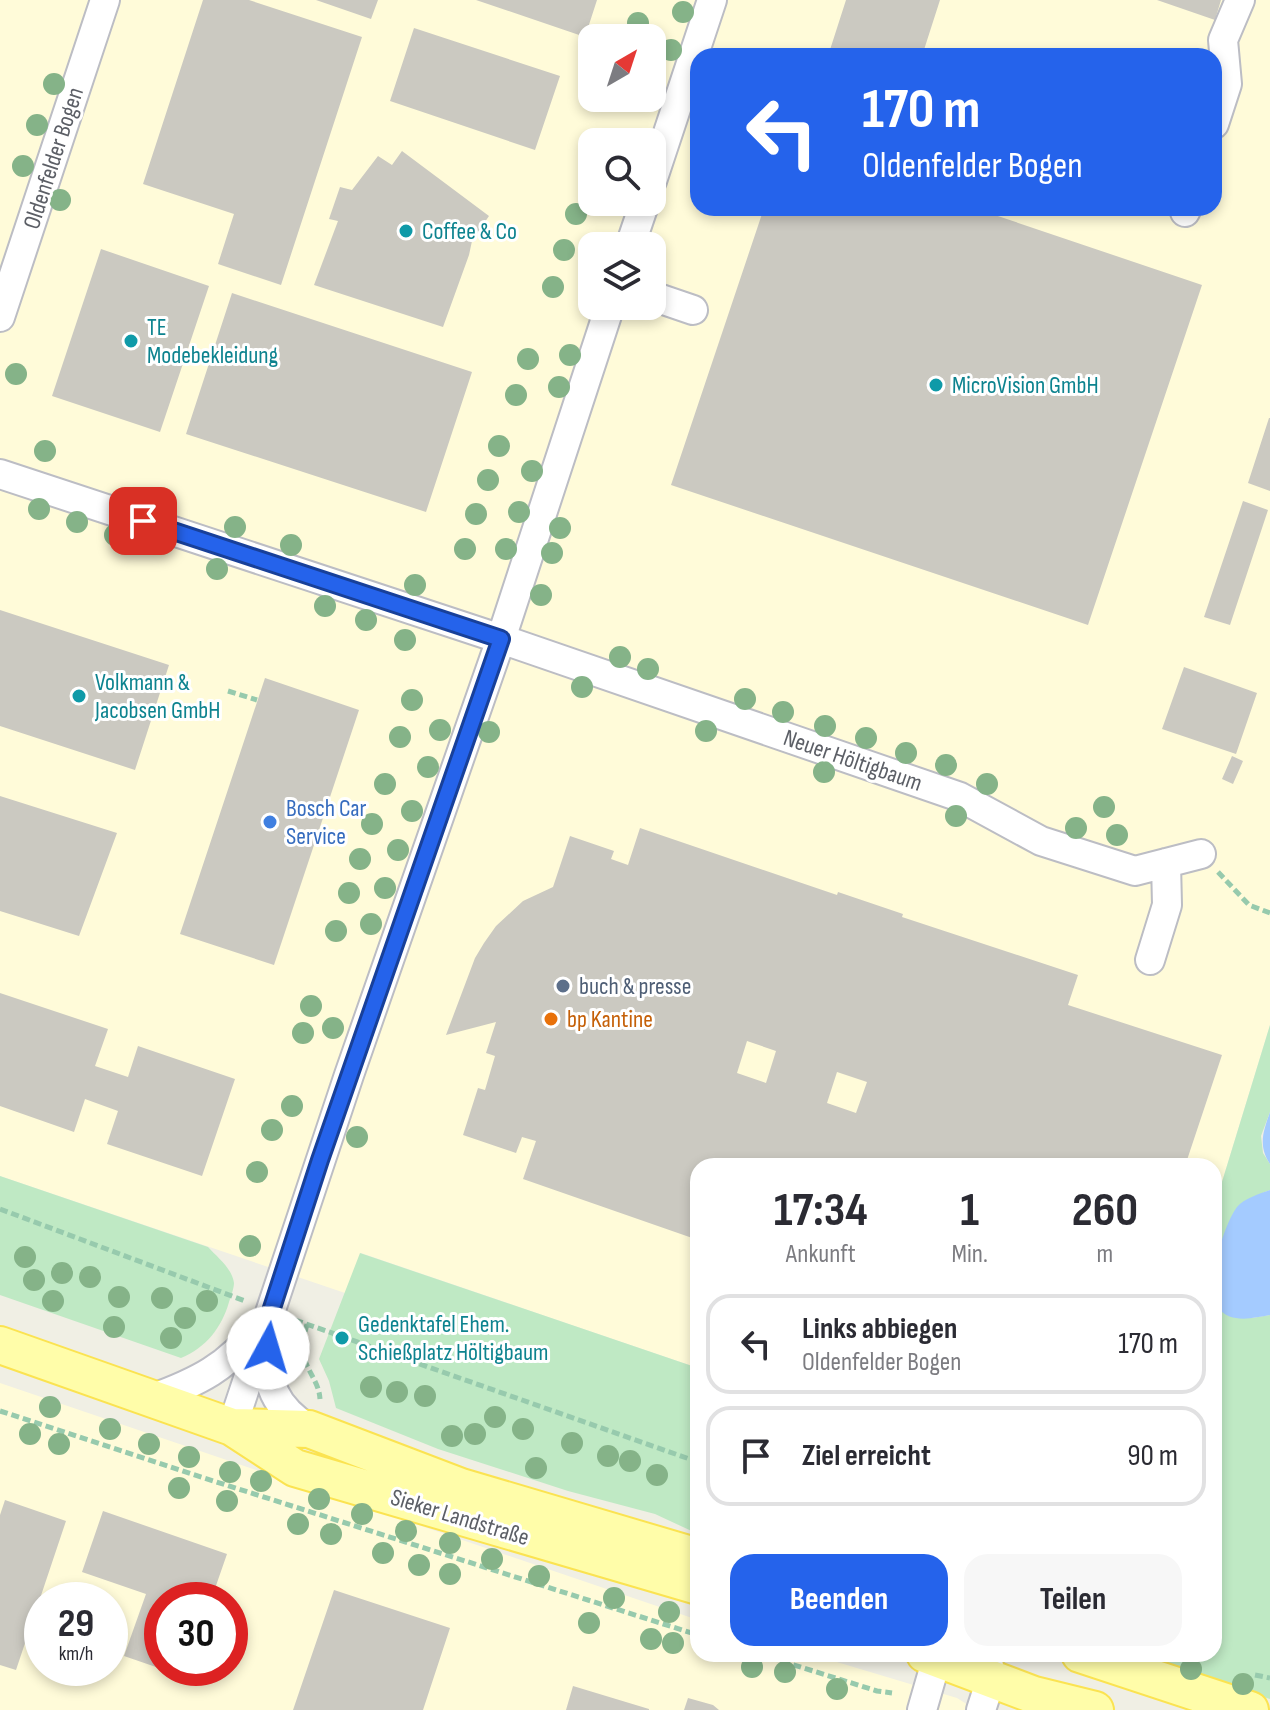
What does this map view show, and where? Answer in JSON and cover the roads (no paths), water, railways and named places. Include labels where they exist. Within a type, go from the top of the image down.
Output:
[{"type":"main road","name":"Sieker Landstraße","points":[[0,1345],[232,1427],[295,1468],[690,1584]]},
{"type":"main road","name":"Sieker Landstraße","points":[[232,1427],[314,1414],[461,1487],[690,1555]]},
{"type":"main road","points":[[949,1662],[986,1681],[1095,1710]]},
{"type":"main road","points":[[1104,1662],[1250,1710]]},
{"type":"street","name":"Oldenfelder Bogen","points":[[2,306],[105,0]]},
{"type":"street","points":[[696,48],[712,0]]},
{"type":"street","points":[[1222,99],[1227,84],[1223,40],[1240,0]]},
{"type":"street","points":[[666,139],[690,66]]},
{"type":"street","points":[[666,301],[693,310]]},
{"type":"street","points":[[232,1427],[349,1075],[501,639],[605,320]]},
{"type":"street","points":[[0,474],[501,639]]},
{"type":"street","name":"Neuer Höltigbaum","points":[[501,639],[960,797],[1041,841],[1135,871],[1201,854]]},
{"type":"street","points":[[1150,960],[1167,905],[1166,863]]},
{"type":"street","points":[[151,1399],[190,1383],[228,1361],[242,1349],[271,1311]]},
{"type":"street","points":[[271,1311],[268,1372],[275,1397],[292,1418],[314,1414]]},
{"type":"street","points":[[922,1710],[933,1662]]},
{"type":"water","points":[[1270,1112],[1270,1164],[1263,1139]]},
{"type":"water","points":[[1270,1190],[1270,1315],[1242,1319],[1222,1312],[1222,1239],[1237,1207]]},
{"type":"place","name":"Coffee & Co","points":[[406,231]]},
{"type":"place","name":"TE Modebekleidung","points":[[131,341]]},
{"type":"place","name":"MicroVision GmbH","points":[[936,385]]},
{"type":"place","name":"Volkmann & Jacobsen GmbH","points":[[79,696]]},
{"type":"place","name":"Bosch Car Service","points":[[270,822]]},
{"type":"place","name":"buch & presse","points":[[563,986]]},
{"type":"place","name":"bp Kantine","points":[[551,1019]]},
{"type":"place","name":"Gedenktafel Ehem. Schießplatz Höltigbaum","points":[[342,1338]]}]
